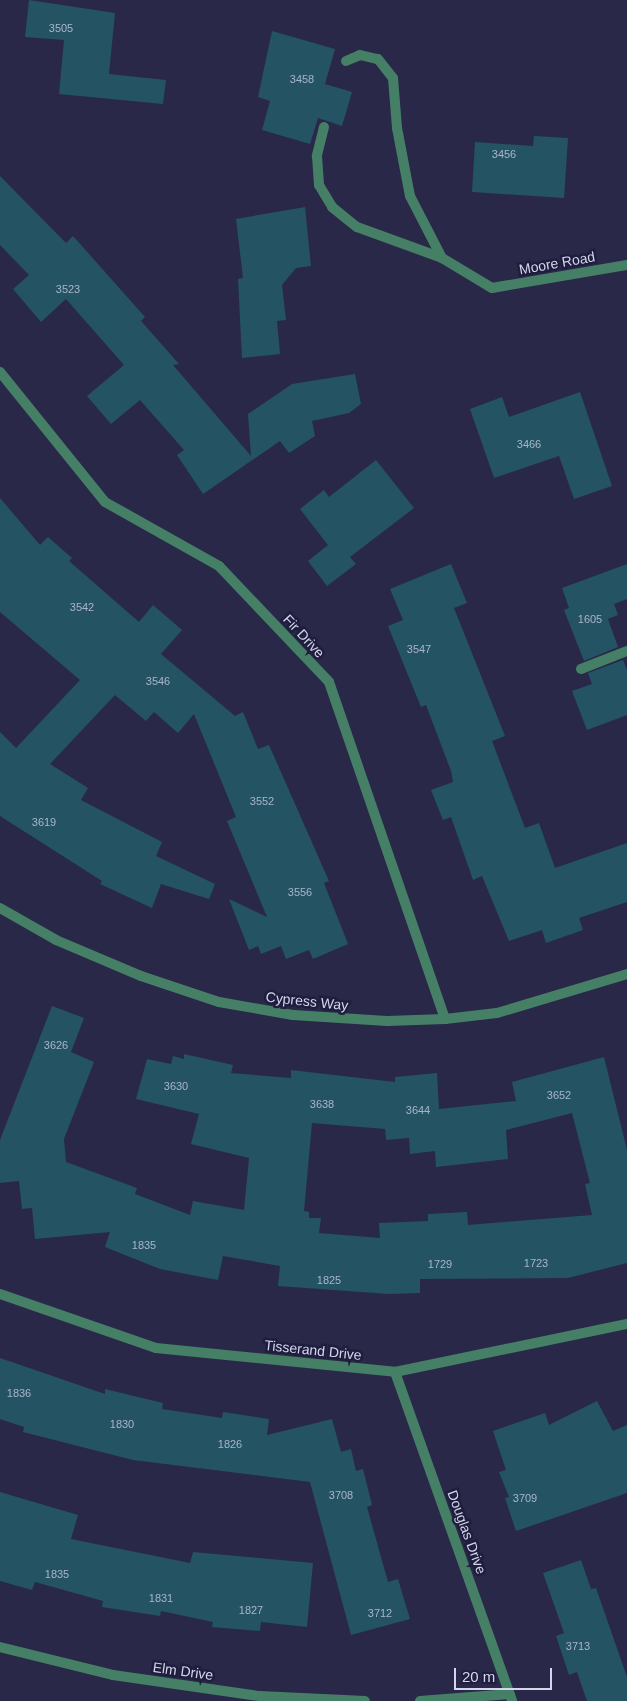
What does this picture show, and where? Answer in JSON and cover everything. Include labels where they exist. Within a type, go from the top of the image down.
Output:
[{"type":"street","points":[[346,61],[360,55],[378,59],[393,78],[397,128],[410,196],[442,258]]},
{"type":"street","points":[[324,126],[317,156],[319,185],[332,207],[357,227],[442,258]]},
{"type":"street","name":"Moore Road","points":[[442,258],[492,288],[627,265]]},
{"type":"street","name":"Fir Drive","points":[[0,372],[105,502],[219,566],[329,682],[445,1020]]},
{"type":"street","points":[[581,668],[627,652]]},
{"type":"street","name":"Cypress Way","points":[[0,908],[99,960],[220,1002],[331,1018],[445,1020],[497,1013],[627,974]]},
{"type":"street","name":"Tisserand Drive","points":[[0,1294],[156,1348],[395,1372],[627,1324]]},
{"type":"street","name":"Douglas Drive","points":[[395,1372],[511,1698]]},
{"type":"street","name":"Elm Drive","points":[[0,1647],[113,1675],[259,1696],[365,1701]]},
{"type":"street","points":[[420,1701],[511,1698]]},
{"type":"building","points":[[29,0],[115,13],[109,74],[166,80],[163,104],[59,94],[64,40],[25,37]]},
{"type":"building","points":[[272,31],[335,49],[325,84],[352,92],[342,126],[318,118],[310,144],[262,130],[270,101],[258,97]]},
{"type":"building","points":[[534,136],[568,138],[564,198],[472,192],[475,142],[533,146]]},
{"type":"building","points":[[0,176],[66,243],[73,236],[145,317],[141,321],[179,364],[173,365],[251,456],[248,414],[292,384],[355,374],[361,404],[349,413],[312,421],[315,436],[289,453],[280,441],[203,494],[177,455],[184,450],[140,400],[111,424],[87,396],[124,365],[66,299],[41,322],[13,289],[29,275],[0,245]]},
{"type":"building","points":[[305,207],[311,266],[296,268],[282,285],[286,320],[277,321],[280,354],[242,358],[238,279],[243,278],[236,219]]},
{"type":"building","points":[[580,392],[612,486],[574,499],[559,456],[494,478],[470,409],[502,397],[509,417]]},
{"type":"building","points":[[376,460],[414,508],[350,557],[356,564],[327,586],[308,561],[328,545],[300,509],[324,490],[329,497]]},
{"type":"building","points":[[0,498],[40,545],[48,537],[72,558],[69,561],[139,622],[153,605],[182,630],[161,654],[235,716],[243,712],[258,749],[269,745],[329,881],[324,883],[348,944],[313,959],[309,950],[286,959],[281,946],[261,954],[258,946],[249,950],[229,899],[267,917],[227,821],[236,817],[194,714],[178,733],[154,712],[146,721],[115,695],[50,764],[88,788],[81,800],[162,842],[156,856],[215,884],[209,899],[161,884],[152,908],[100,884],[102,881],[0,816],[0,732],[16,748],[80,680],[0,612]]},
{"type":"building","points":[[451,564],[467,603],[454,608],[505,736],[492,741],[525,828],[539,823],[555,868],[627,843],[627,902],[579,918],[583,930],[546,943],[542,930],[509,941],[482,876],[473,880],[451,817],[443,820],[431,790],[453,782],[451,771],[426,705],[421,707],[388,626],[403,620],[390,589]]},
{"type":"building","points":[[627,564],[627,599],[614,604],[618,615],[608,619],[618,647],[584,661],[564,610],[569,608],[562,588]]},
{"type":"building","points":[[623,660],[627,670],[627,715],[587,730],[572,691],[592,684],[588,673]]},
{"type":"building","points":[[52,1006],[84,1018],[71,1052],[94,1062],[64,1139],[66,1162],[137,1188],[135,1194],[190,1215],[193,1201],[244,1210],[249,1158],[191,1144],[199,1114],[136,1099],[147,1059],[171,1064],[173,1056],[184,1059],[184,1054],[233,1065],[231,1073],[291,1078],[291,1070],[395,1082],[395,1077],[437,1073],[439,1109],[516,1101],[512,1082],[604,1057],[627,1150],[627,1263],[568,1278],[420,1279],[420,1293],[389,1294],[278,1286],[280,1266],[223,1256],[218,1280],[160,1269],[105,1247],[110,1232],[35,1239],[32,1208],[22,1209],[19,1181],[0,1183],[0,1140]],"holes":[[[572,1113],[590,1183],[585,1184],[592,1215],[468,1225],[467,1212],[428,1214],[428,1221],[379,1223],[380,1238],[319,1233],[321,1218],[309,1218],[309,1212],[304,1211],[312,1123],[385,1129],[386,1140],[409,1138],[410,1154],[435,1151],[436,1167],[508,1159],[506,1130]]]},
{"type":"building","points":[[0,1358],[105,1394],[105,1389],[163,1403],[162,1409],[222,1418],[223,1412],[269,1419],[267,1435],[332,1419],[341,1452],[351,1449],[356,1471],[363,1469],[372,1505],[367,1507],[388,1582],[398,1579],[410,1619],[351,1635],[310,1482],[133,1460],[23,1432],[24,1427],[0,1419]]},
{"type":"building","points":[[597,1401],[613,1431],[627,1425],[627,1493],[516,1531],[505,1498],[509,1497],[499,1472],[506,1470],[493,1431],[545,1413],[549,1425]]},
{"type":"building","points":[[0,1492],[78,1515],[71,1539],[190,1563],[193,1552],[313,1563],[307,1627],[261,1622],[260,1631],[212,1627],[213,1622],[161,1611],[160,1616],[102,1607],[103,1601],[35,1582],[32,1590],[0,1581]]},
{"type":"building","points":[[581,1560],[591,1589],[596,1588],[627,1677],[627,1701],[587,1701],[577,1672],[569,1675],[556,1636],[564,1633],[543,1573]]}]
